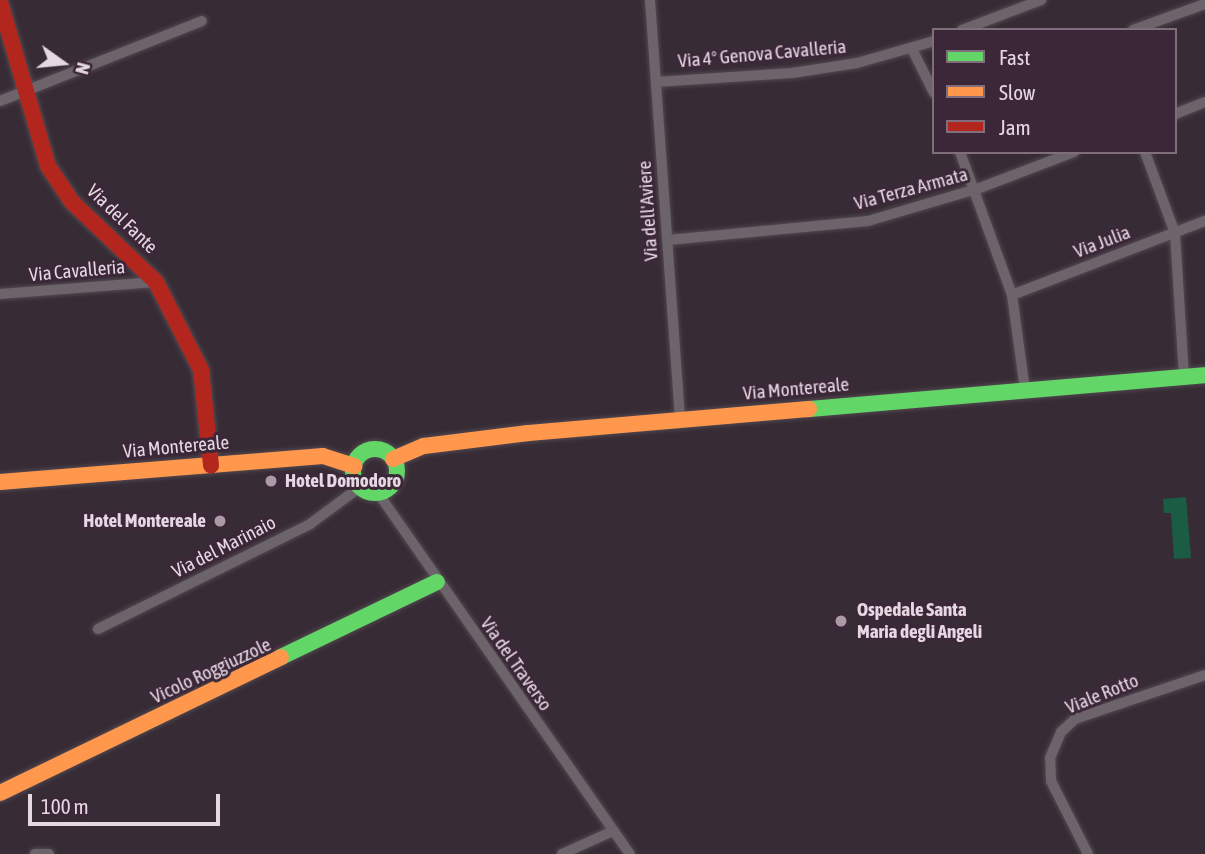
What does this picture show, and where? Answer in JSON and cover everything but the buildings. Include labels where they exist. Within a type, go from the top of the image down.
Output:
[{"type":"main road","name":"Via del Fante","points":[[0,2],[5,38],[29,91],[48,166],[72,202],[156,282],[201,370],[211,466]]},
{"type":"main road","name":"Via Montereale","points":[[393,459],[424,446],[680,420],[1205,374]]},
{"type":"main road","points":[[368,450],[382,450],[393,459],[395,480],[378,493],[360,487],[354,466],[368,450]]},
{"type":"main road","name":"Via Montereale","points":[[0,482],[323,456],[354,466]]},
{"type":"main road","name":"Vicolo Roggiuzzole","points":[[0,793],[436,582]]},
{"type":"street","name":"Via dell'Aviere","points":[[650,0],[680,420]]},
{"type":"street","points":[[967,28],[1041,0]]},
{"type":"street","points":[[1139,28],[1205,4]]},
{"type":"street","points":[[0,101],[202,21]]},
{"type":"street","name":"Via 4° Genova Cavalleria","points":[[656,82],[792,73],[912,49],[932,42]]},
{"type":"street","points":[[912,49],[932,89]]},
{"type":"street","points":[[1177,113],[1205,103]]},
{"type":"street","points":[[961,154],[977,189],[1012,295],[1026,390]]},
{"type":"street","name":"Via Terza Armata","points":[[668,240],[867,221],[977,189],[1069,154]]},
{"type":"street","points":[[1145,154],[1175,233],[1184,376]]},
{"type":"street","name":"Via Julia","points":[[1012,295],[1205,221]]},
{"type":"street","name":"Via Cavalleria","points":[[0,294],[156,282]]},
{"type":"street","name":"Via del Marinaio","points":[[98,629],[310,524],[360,487]]},
{"type":"street","name":"Via del Traverso","points":[[378,493],[436,582],[629,854]]},
{"type":"street","name":"Viale Rotto","points":[[1088,854],[1051,781],[1050,758],[1061,732],[1074,719],[1205,675]]},
{"type":"street","points":[[562,854],[613,831]]},
{"type":"street","points":[[35,854],[49,854]]},
{"type":"green space","points":[[1186,497],[1191,558],[1174,559],[1171,513],[1164,513],[1163,499]]},
{"type":"traffic: fast","points":[[809,409],[1205,375]]},
{"type":"traffic: fast","points":[[375,449],[390,456],[397,471],[390,486],[375,493],[360,486],[353,471],[360,456],[375,449]]},
{"type":"traffic: fast","points":[[281,657],[437,582]]},
{"type":"traffic: slow","points":[[393,459],[424,446],[528,433],[809,409]]},
{"type":"traffic: slow","points":[[0,482],[323,456],[354,466]]},
{"type":"traffic: slow","points":[[0,793],[281,657]]},
{"type":"traffic: jam","points":[[0,2],[48,166],[72,202],[156,282],[201,370],[211,465]]},
{"type":"place","name":"Hotel Domodoro","points":[[271,481]]},
{"type":"place","name":"Hotel Montereale","points":[[220,521]]},
{"type":"place","name":"Ospedale Santa Maria degli Angeli","points":[[841,621]]}]
